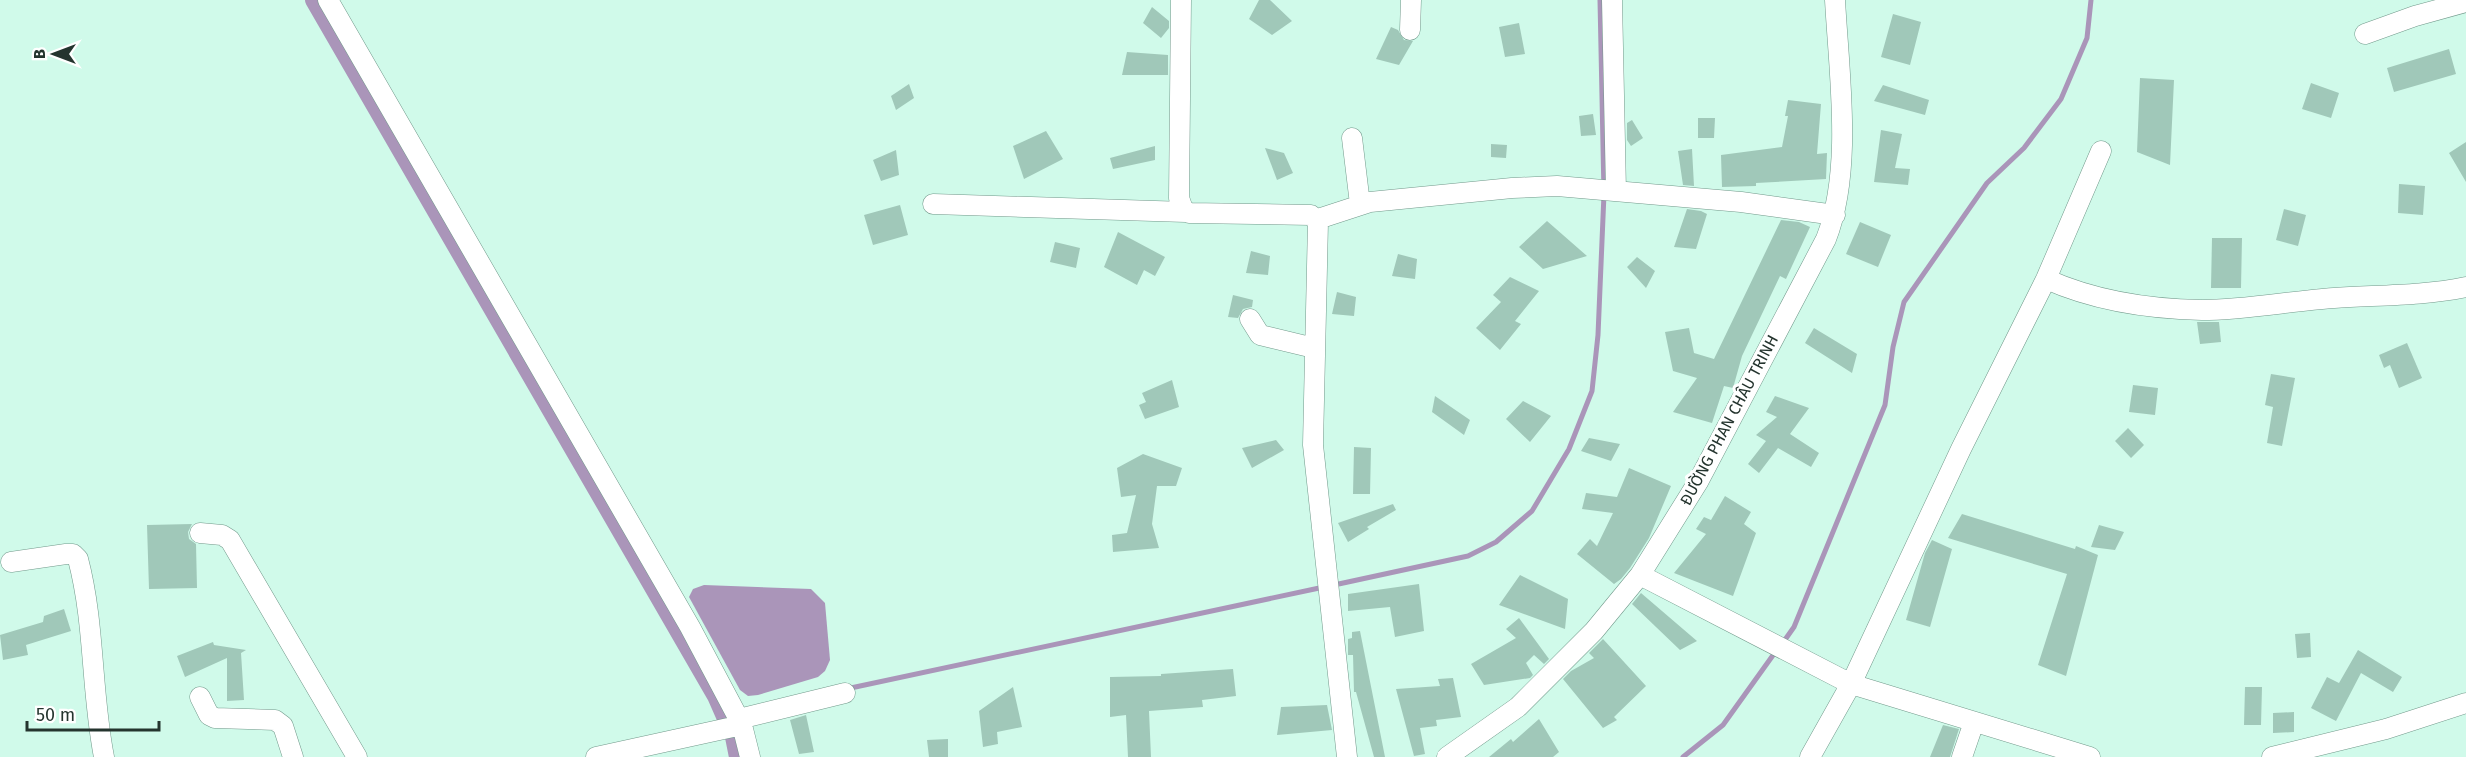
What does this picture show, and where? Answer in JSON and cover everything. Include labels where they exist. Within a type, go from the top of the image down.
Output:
[{"type":"street","points":[[328,0],[684,616],[741,722],[750,757]]},
{"type":"street","points":[[1181,0],[1179,198],[1186,212]]},
{"type":"street","points":[[1410,30],[1411,0]]},
{"type":"street","points":[[1612,0],[1613,191]]},
{"type":"street","name":"ĐƯỜNG PHAN CHÂU TRINH","points":[[1447,757],[1518,707],[1594,631],[1640,575],[1698,482],[1826,238],[1835,214],[1841,179],[1842,142],[1835,0]]},
{"type":"street","points":[[2365,34],[2415,16],[2466,2]]},
{"type":"street","points":[[1352,138],[1360,204]]},
{"type":"street","points":[[1810,757],[1851,684],[1961,449],[2046,279],[2101,151]]},
{"type":"street","points":[[933,204],[1311,215],[1318,219],[1360,204],[1387,200],[1557,186],[1741,202],[1835,214]]},
{"type":"street","points":[[1318,219],[1313,445],[1347,757]]},
{"type":"street","points":[[2046,279],[2075,292],[2127,304],[2203,310],[2332,298],[2442,292],[2466,288]]},
{"type":"street","points":[[1250,319],[1260,335],[1314,348]]},
{"type":"street","points":[[200,533],[222,535],[230,540],[357,757]]},
{"type":"street","points":[[12,562],[66,554],[73,554],[78,559],[88,607],[97,724],[104,757]]},
{"type":"street","points":[[1640,575],[1851,684],[2090,757]]},
{"type":"street","points":[[596,757],[711,732],[844,693]]},
{"type":"street","points":[[200,697],[209,715],[215,718],[275,720],[283,726],[292,757]]},
{"type":"street","points":[[2272,757],[2386,729],[2466,703]]},
{"type":"street","points":[[1962,757],[1974,722]]},
{"type":"shaded area","points":[[704,585],[811,589],[825,603],[830,660],[825,671],[818,677],[748,696],[740,690],[689,597],[693,589]]},
{"type":"building","points":[[1259,0],[1270,0],[1292,21],[1272,35],[1249,19]]},
{"type":"building","points":[[1152,7],[1169,21],[1169,28],[1161,38],[1143,23]]},
{"type":"building","points":[[1893,14],[1921,22],[1910,65],[1881,57]]},
{"type":"building","points":[[1519,23],[1525,54],[1505,57],[1499,27]]},
{"type":"building","points":[[1391,27],[1398,30],[1404,40],[1413,41],[1399,65],[1376,59]]},
{"type":"building","points":[[2449,49],[2456,74],[2394,92],[2387,68]]},
{"type":"building","points":[[1127,52],[1168,55],[1168,75],[1122,75]]},
{"type":"building","points":[[2140,78],[2174,80],[2170,165],[2137,152]]},
{"type":"building","points":[[2311,83],[2339,93],[2331,118],[2302,109]]},
{"type":"building","points":[[909,84],[914,98],[896,110],[891,96]]},
{"type":"building","points":[[1883,85],[1929,100],[1925,115],[1874,101]]},
{"type":"building","points":[[1788,100],[1821,104],[1817,154],[1827,153],[1826,179],[1722,187],[1721,155],[1782,147],[1788,116],[1785,116]]},
{"type":"building","points":[[1593,114],[1596,135],[1581,136],[1579,116]]},
{"type":"building","points":[[1698,118],[1715,118],[1714,138],[1698,138]]},
{"type":"building","points":[[1632,120],[1643,138],[1631,146],[1627,140],[1627,123]]},
{"type":"building","points":[[1881,130],[1902,134],[1895,168],[1910,169],[1908,185],[1874,182]]},
{"type":"building","points":[[1046,131],[1063,159],[1024,179],[1013,146]]},
{"type":"building","points":[[2466,142],[2466,182],[2449,153]]},
{"type":"building","points":[[1491,144],[1507,145],[1506,158],[1491,157]]},
{"type":"building","points":[[1155,146],[1155,160],[1113,169],[1110,158]]},
{"type":"building","points":[[1265,148],[1284,153],[1293,173],[1277,180]]},
{"type":"building","points":[[1692,149],[1694,186],[1683,185],[1678,151]]},
{"type":"building","points":[[896,150],[899,175],[881,181],[873,160]]},
{"type":"building","points":[[2399,184],[2425,186],[2423,215],[2398,213]]},
{"type":"building","points":[[900,205],[908,235],[873,245],[864,215]]},
{"type":"building","points":[[1687,209],[1707,214],[1696,249],[1674,247]]},
{"type":"building","points":[[2284,209],[2306,215],[2298,246],[2276,240]]},
{"type":"building","points":[[1781,220],[1799,222],[1810,227],[1786,279],[1780,276],[1742,356],[1733,388],[1724,386],[1712,423],[1673,412],[1697,378],[1673,371],[1665,332],[1689,328],[1694,353],[1714,359]]},
{"type":"building","points":[[1547,221],[1587,256],[1543,269],[1519,247]]},
{"type":"building","points":[[1860,222],[1891,235],[1878,267],[1846,254]]},
{"type":"building","points":[[1118,232],[1165,257],[1155,276],[1144,270],[1137,285],[1104,267]]},
{"type":"building","points":[[2212,238],[2242,238],[2241,288],[2211,288]]},
{"type":"building","points":[[1055,242],[1080,248],[1076,268],[1050,262]]},
{"type":"building","points":[[1251,251],[1270,256],[1268,275],[1246,273]]},
{"type":"building","points":[[1398,254],[1417,259],[1415,279],[1392,276]]},
{"type":"building","points":[[1637,257],[1655,271],[1646,288],[1627,267]]},
{"type":"building","points":[[1510,277],[1539,291],[1515,321],[1521,324],[1500,350],[1476,328],[1501,302],[1493,295]]},
{"type":"building","points":[[1337,292],[1356,297],[1354,316],[1332,314]]},
{"type":"building","points":[[1233,295],[1253,300],[1252,307],[1243,309],[1238,318],[1228,317]]},
{"type":"building","points":[[2197,322],[2219,322],[2221,342],[2200,344]]},
{"type":"building","points":[[1814,328],[1857,354],[1852,373],[1805,343]]},
{"type":"building","points":[[2407,343],[2422,378],[2399,388],[2390,365],[2384,368],[2379,355]]},
{"type":"building","points":[[2271,374],[2295,378],[2282,446],[2267,443],[2273,407],[2265,405]]},
{"type":"building","points":[[1172,380],[1179,407],[1145,419],[1139,405],[1146,402],[1142,393]]},
{"type":"building","points":[[2133,385],[2158,388],[2155,415],[2129,412]]},
{"type":"building","points":[[1435,396],[1470,420],[1464,435],[1432,412]]},
{"type":"building","points":[[1775,396],[1809,408],[1790,434],[1819,453],[1811,467],[1778,448],[1759,473],[1748,464],[1766,441],[1756,435],[1777,417],[1766,412]]},
{"type":"building","points":[[1523,401],[1551,416],[1530,442],[1506,419]]},
{"type":"building","points":[[2128,428],[2144,445],[2131,458],[2115,441]]},
{"type":"building","points":[[1589,438],[1620,444],[1611,461],[1581,451]]},
{"type":"building","points":[[1276,440],[1284,450],[1252,468],[1242,448]]},
{"type":"building","points":[[1354,447],[1371,448],[1370,494],[1353,494]]},
{"type":"building","points":[[1143,454],[1182,468],[1176,486],[1157,486],[1152,524],[1159,548],[1113,552],[1112,535],[1127,533],[1136,495],[1121,497],[1117,468]]},
{"type":"building","points":[[1629,468],[1671,486],[1649,538],[1630,568],[1614,584],[1577,554],[1590,539],[1597,546],[1613,513],[1582,509],[1586,493],[1617,497]]},
{"type":"building","points":[[1725,496],[1751,512],[1744,524],[1756,533],[1733,596],[1674,573],[1706,534],[1696,529],[1704,517],[1711,520]]},
{"type":"building","points":[[1393,504],[1396,510],[1367,527],[1369,529],[1348,542],[1338,523]]},
{"type":"building","points":[[1962,514],[2075,549],[2076,546],[2098,555],[2066,676],[2038,665],[2067,574],[1948,538]]},
{"type":"building","points":[[192,524],[188,532],[189,539],[196,544],[197,588],[149,589],[147,525]]},
{"type":"building","points":[[2099,525],[2124,532],[2115,550],[2091,547]]},
{"type":"building","points":[[1932,540],[1952,549],[1930,627],[1906,620],[1925,553]]},
{"type":"building","points":[[1520,575],[1568,599],[1565,629],[1499,605]]},
{"type":"building","points":[[1419,584],[1424,631],[1395,637],[1390,607],[1348,611],[1348,594]]},
{"type":"building","points":[[1641,593],[1697,641],[1680,650],[1632,604]]},
{"type":"building","points":[[64,609],[71,631],[26,645],[28,655],[3,660],[0,635],[43,622],[44,616]]},
{"type":"building","points":[[1519,618],[1549,659],[1544,664],[1534,655],[1526,663],[1533,675],[1530,678],[1484,685],[1471,664],[1516,638],[1506,629]]},
{"type":"building","points":[[1360,631],[1385,757],[1374,757],[1356,692],[1354,692],[1353,655],[1348,655],[1348,639],[1352,638],[1352,632]]},
{"type":"building","points":[[2310,633],[2311,657],[2297,658],[2295,634]]},
{"type":"building","points":[[1603,639],[1646,686],[1614,717],[1617,720],[1603,728],[1563,679],[1571,671],[1594,658],[1589,653]]},
{"type":"building","points":[[213,642],[214,645],[246,650],[241,653],[244,700],[227,701],[227,658],[185,677],[177,656]]},
{"type":"building","points":[[2358,650],[2402,677],[2393,692],[2361,673],[2336,721],[2311,708],[2327,677],[2339,683]]},
{"type":"building","points":[[1233,669],[1236,696],[1202,700],[1203,707],[1149,711],[1151,757],[1128,757],[1126,715],[1110,717],[1110,677],[1161,676],[1161,674]]},
{"type":"building","points":[[1453,678],[1461,717],[1436,720],[1437,726],[1420,728],[1425,754],[1414,756],[1396,689],[1440,686],[1438,679]]},
{"type":"building","points":[[1013,687],[1022,727],[997,732],[998,744],[983,747],[979,711]]},
{"type":"building","points":[[2245,687],[2262,687],[2261,725],[2244,725]]},
{"type":"building","points":[[1327,705],[1332,730],[1277,735],[1281,707]]},
{"type":"building","points":[[2294,712],[2294,732],[2273,733],[2273,713]]},
{"type":"building","points":[[806,715],[814,752],[799,754],[790,720]]},
{"type":"building","points":[[1539,719],[1559,752],[1553,757],[1489,757],[1511,739],[1513,742]]},
{"type":"building","points":[[1943,725],[1959,729],[1950,757],[1930,757]]},
{"type":"building","points":[[948,739],[948,757],[929,757],[927,740]]},
{"type":"waterway","points":[[314,0],[716,696],[734,737],[738,757]]},
{"type":"waterway","points":[[1334,585],[1468,556],[1496,542],[1532,511],[1569,449],[1592,391],[1598,335],[1604,194],[1600,0]]},
{"type":"waterway","points":[[1782,644],[1794,627],[1885,405],[1893,347],[1904,302],[1987,183],[2024,148],[2061,99],[2087,38],[2091,0]]},
{"type":"waterway","points":[[846,689],[1324,587]]},
{"type":"waterway","points":[[1683,757],[1723,725],[1776,651]]}]
